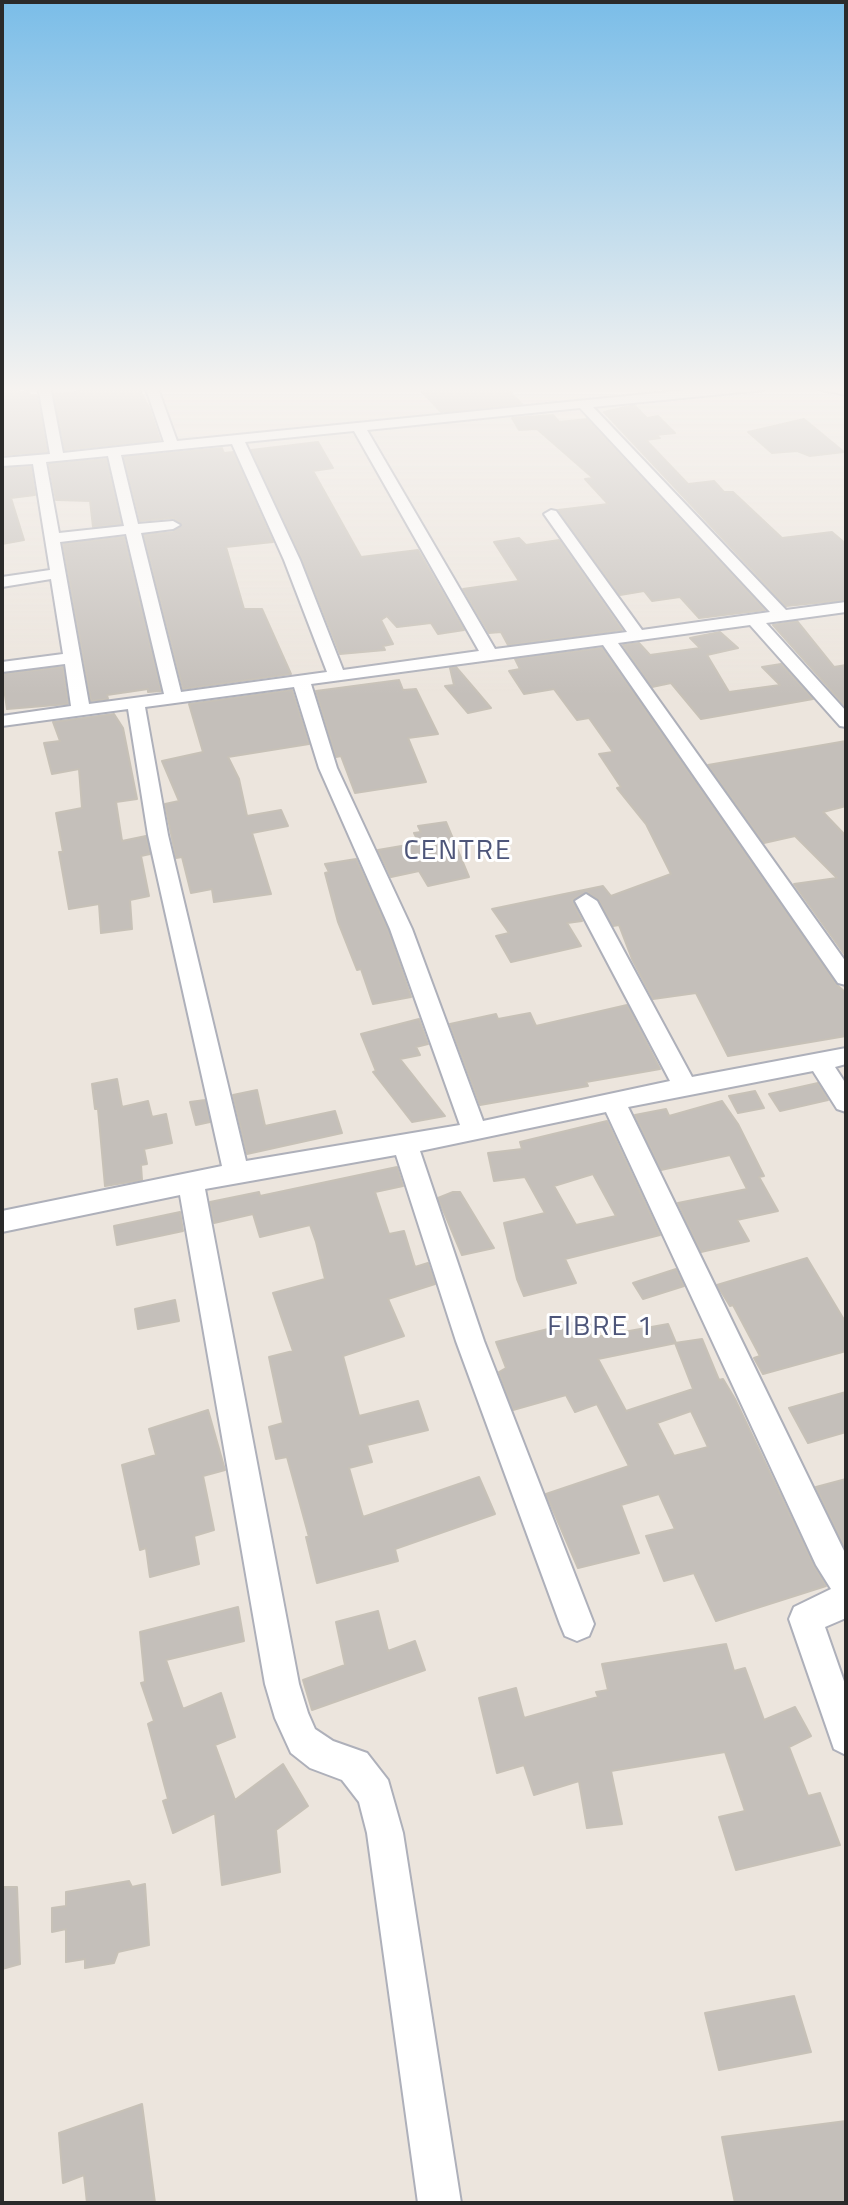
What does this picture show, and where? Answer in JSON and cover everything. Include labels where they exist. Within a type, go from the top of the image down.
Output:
[{"type":"street","points":[[44,489],[81,711]]},
{"type":"street","points":[[122,489],[174,699]]},
{"type":"street","points":[[259,489],[292,560],[337,676]]},
{"type":"street","points":[[394,489],[490,656]]},
{"type":"street","points":[[663,489],[781,615]]},
{"type":"street","points":[[551,514],[638,636]]},
{"type":"street","points":[[52,538],[173,525]]},
{"type":"street","points":[[2,582],[57,574]]},
{"type":"street","points":[[2,721],[781,615],[843,611]]},
{"type":"street","points":[[755,620],[846,722]]},
{"type":"street","points":[[608,640],[846,978]]},
{"type":"street","points":[[2,667],[71,658]]},
{"type":"street","points":[[301,681],[328,768],[401,929],[475,1132]]},
{"type":"street","points":[[136,704],[158,835],[236,1173]]},
{"type":"street","points":[[586,901],[686,1088]]},
{"type":"street","points":[[2,1223],[236,1173],[475,1132],[614,1101],[846,1056]]},
{"type":"street","points":[[819,1061],[846,1103]]},
{"type":"street","points":[[614,1101],[827,1554],[846,1583]]},
{"type":"street","points":[[405,1144],[470,1341],[578,1624]]},
{"type":"street","points":[[191,1183],[282,1684],[292,1718],[303,1741],[323,1755],[354,1766],[374,1793],[385,1833],[440,2203]]},
{"type":"street","points":[[846,1602],[806,1619],[846,1737]]},
{"type":"building","points":[[2,489],[34,489],[35,495],[11,498],[24,540],[2,544]]},
{"type":"building","points":[[54,489],[113,489],[121,524],[93,527],[90,501],[56,500]]},
{"type":"building","points":[[132,489],[249,489],[273,542],[226,547],[244,609],[262,609],[291,674],[183,689],[144,535],[173,532],[182,524],[173,518],[140,521]]},
{"type":"building","points":[[269,489],[323,489],[361,557],[418,550],[464,630],[438,634],[431,623],[397,627],[387,616],[381,620],[393,644],[383,646],[385,650],[340,654],[302,559]]},
{"type":"building","points":[[594,489],[652,489],[765,610],[699,618],[680,597],[652,601],[644,591],[620,595],[558,510],[608,504]]},
{"type":"building","points":[[676,489],[721,489],[724,492],[733,492],[782,538],[832,532],[846,544],[846,600],[786,606]]},
{"type":"building","points":[[124,537],[161,691],[148,692],[148,689],[107,695],[108,699],[91,701],[63,544]]},
{"type":"building","points":[[519,538],[526,545],[559,540],[622,630],[508,645],[501,632],[489,633],[463,589],[519,581],[494,542]]},
{"type":"building","points":[[797,621],[834,667],[846,665],[846,707],[773,625]]},
{"type":"building","points":[[720,632],[738,648],[707,655],[729,692],[780,685],[762,667],[781,664],[813,699],[701,719],[671,683],[652,687],[623,645],[639,643],[650,655],[700,648],[690,638]]},
{"type":"building","points":[[602,648],[836,984],[846,993],[846,1036],[728,1056],[696,993],[653,999],[632,959],[619,925],[613,926],[599,900],[587,892],[572,900],[582,921],[567,923],[581,946],[511,962],[496,936],[509,933],[492,909],[603,886],[611,896],[671,874],[646,824],[617,788],[621,787],[599,754],[613,752],[589,718],[577,720],[554,689],[524,694],[509,671],[520,669],[515,659]]},
{"type":"building","points":[[63,667],[68,704],[7,709],[2,674]]},
{"type":"building","points":[[456,667],[491,708],[468,713],[445,686],[454,685],[450,668]]},
{"type":"building","points":[[399,680],[403,690],[416,689],[438,734],[408,738],[426,782],[355,793],[341,756],[336,757],[316,691]]},
{"type":"building","points":[[292,690],[309,744],[228,757],[239,779],[247,816],[281,810],[288,826],[252,833],[271,894],[214,902],[212,889],[191,893],[182,857],[176,858],[165,804],[179,801],[162,761],[203,752],[189,704]]},
{"type":"building","points":[[114,714],[123,728],[137,799],[116,802],[122,841],[146,836],[150,854],[141,856],[149,896],[130,900],[132,929],[101,933],[99,904],[69,909],[59,852],[63,852],[56,813],[82,808],[79,769],[52,774],[44,743],[60,741],[53,722]]},
{"type":"building","points":[[846,741],[846,806],[823,812],[846,836],[845,955],[794,884],[837,878],[795,836],[764,843],[708,765]]},
{"type":"building","points":[[446,822],[469,877],[428,886],[419,871],[391,877],[378,850],[419,843],[414,833],[421,832],[418,826]]},
{"type":"building","points":[[356,859],[388,930],[411,997],[373,1004],[361,969],[357,970],[338,922],[325,873],[329,872],[325,864]]},
{"type":"building","points":[[627,1005],[660,1069],[586,1082],[588,1086],[480,1105],[450,1024],[496,1014],[498,1019],[530,1013],[536,1026]]},
{"type":"building","points":[[419,1019],[428,1044],[416,1047],[420,1055],[400,1059],[445,1116],[412,1122],[373,1072],[376,1071],[361,1034]]},
{"type":"building","points":[[117,1079],[122,1107],[148,1101],[152,1117],[166,1114],[172,1143],[144,1149],[147,1164],[141,1165],[142,1180],[105,1186],[98,1109],[95,1109],[92,1084]]},
{"type":"building","points":[[818,1083],[828,1100],[780,1111],[769,1094]]},
{"type":"building","points":[[257,1090],[265,1126],[335,1111],[342,1133],[247,1154],[233,1095]]},
{"type":"building","points":[[755,1091],[764,1108],[738,1113],[729,1096]]},
{"type":"building","points":[[205,1100],[210,1122],[196,1125],[190,1102]]},
{"type":"building","points":[[722,1101],[738,1124],[764,1176],[759,1177],[778,1211],[737,1220],[749,1241],[701,1252],[678,1203],[747,1189],[730,1155],[661,1170],[635,1115],[666,1109],[669,1116]]},
{"type":"building","points":[[607,1121],[660,1235],[565,1259],[576,1283],[524,1296],[517,1279],[504,1223],[545,1213],[525,1177],[494,1181],[488,1153],[522,1149],[520,1142]],"holes":[[[593,1174],[616,1216],[576,1225],[554,1186]]]},
{"type":"building","points":[[397,1167],[403,1186],[375,1192],[389,1234],[404,1231],[415,1267],[428,1263],[435,1284],[388,1299],[404,1336],[343,1356],[359,1416],[418,1401],[428,1430],[367,1445],[372,1462],[349,1468],[363,1517],[479,1477],[495,1514],[395,1549],[398,1561],[317,1583],[306,1537],[309,1537],[287,1457],[276,1459],[269,1427],[283,1423],[269,1357],[293,1351],[273,1293],[325,1279],[316,1242],[310,1225],[260,1237],[253,1214],[214,1223],[210,1202],[259,1192],[260,1196]]},
{"type":"building","points":[[460,1192],[494,1248],[462,1255],[438,1198]]},
{"type":"building","points":[[180,1212],[183,1231],[117,1245],[114,1226]]},
{"type":"building","points":[[807,1258],[846,1323],[846,1351],[763,1374],[754,1358],[760,1356],[733,1305],[730,1306],[717,1285]]},
{"type":"building","points":[[676,1269],[684,1286],[643,1299],[633,1283]]},
{"type":"building","points":[[175,1300],[179,1321],[138,1329],[135,1309]]},
{"type":"building","points":[[588,1319],[596,1337],[668,1324],[676,1343],[702,1339],[719,1380],[723,1379],[735,1399],[826,1586],[716,1621],[694,1573],[664,1581],[646,1536],[675,1529],[659,1494],[621,1505],[639,1553],[578,1568],[546,1494],[629,1466],[597,1404],[575,1412],[566,1395],[513,1410],[499,1372],[506,1368],[496,1342]],"holes":[[[675,1343],[693,1389],[626,1411],[598,1359]],[[691,1411],[708,1447],[674,1456],[657,1423]]]},
{"type":"building","points":[[846,1392],[846,1432],[808,1443],[789,1408]]},
{"type":"building","points":[[208,1410],[225,1470],[203,1476],[214,1530],[194,1536],[199,1564],[150,1577],[146,1548],[140,1550],[122,1465],[156,1455],[149,1429]]},
{"type":"building","points":[[846,1479],[846,1550],[816,1487]]},
{"type":"building","points":[[238,1607],[244,1641],[166,1660],[183,1709],[221,1693],[235,1737],[215,1745],[235,1800],[283,1764],[308,1806],[276,1830],[280,1872],[222,1885],[215,1813],[173,1833],[163,1801],[168,1799],[148,1724],[154,1721],[141,1683],[145,1682],[140,1632]]},
{"type":"building","points":[[378,1611],[388,1651],[415,1641],[425,1670],[312,1710],[303,1680],[345,1665],[336,1622]]},
{"type":"building","points":[[726,1644],[734,1671],[745,1668],[764,1720],[795,1707],[811,1736],[789,1747],[808,1796],[820,1793],[840,1845],[736,1870],[719,1817],[745,1811],[725,1752],[611,1771],[622,1824],[587,1828],[579,1781],[534,1795],[524,1765],[497,1773],[479,1698],[516,1688],[524,1718],[598,1697],[596,1692],[608,1690],[602,1664]]},
{"type":"building","points":[[129,1881],[132,1887],[145,1884],[149,1945],[118,1952],[114,1963],[85,1968],[85,1959],[66,1962],[66,1929],[52,1932],[52,1908],[66,1906],[66,1892]]},
{"type":"building","points":[[2,1887],[17,1887],[20,1964],[2,1969]]},
{"type":"building","points":[[794,1996],[811,2052],[719,2070],[705,2013]]},
{"type":"building","points":[[142,2104],[155,2203],[87,2203],[84,2175],[63,2183],[59,2133]]},
{"type":"building","points":[[846,2121],[846,2203],[735,2203],[722,2137]]},
{"type":"district","name":"CENTRE","points":[[458,852]]},
{"type":"district","name":"FIBRE 1","points":[[601,1328]]}]
